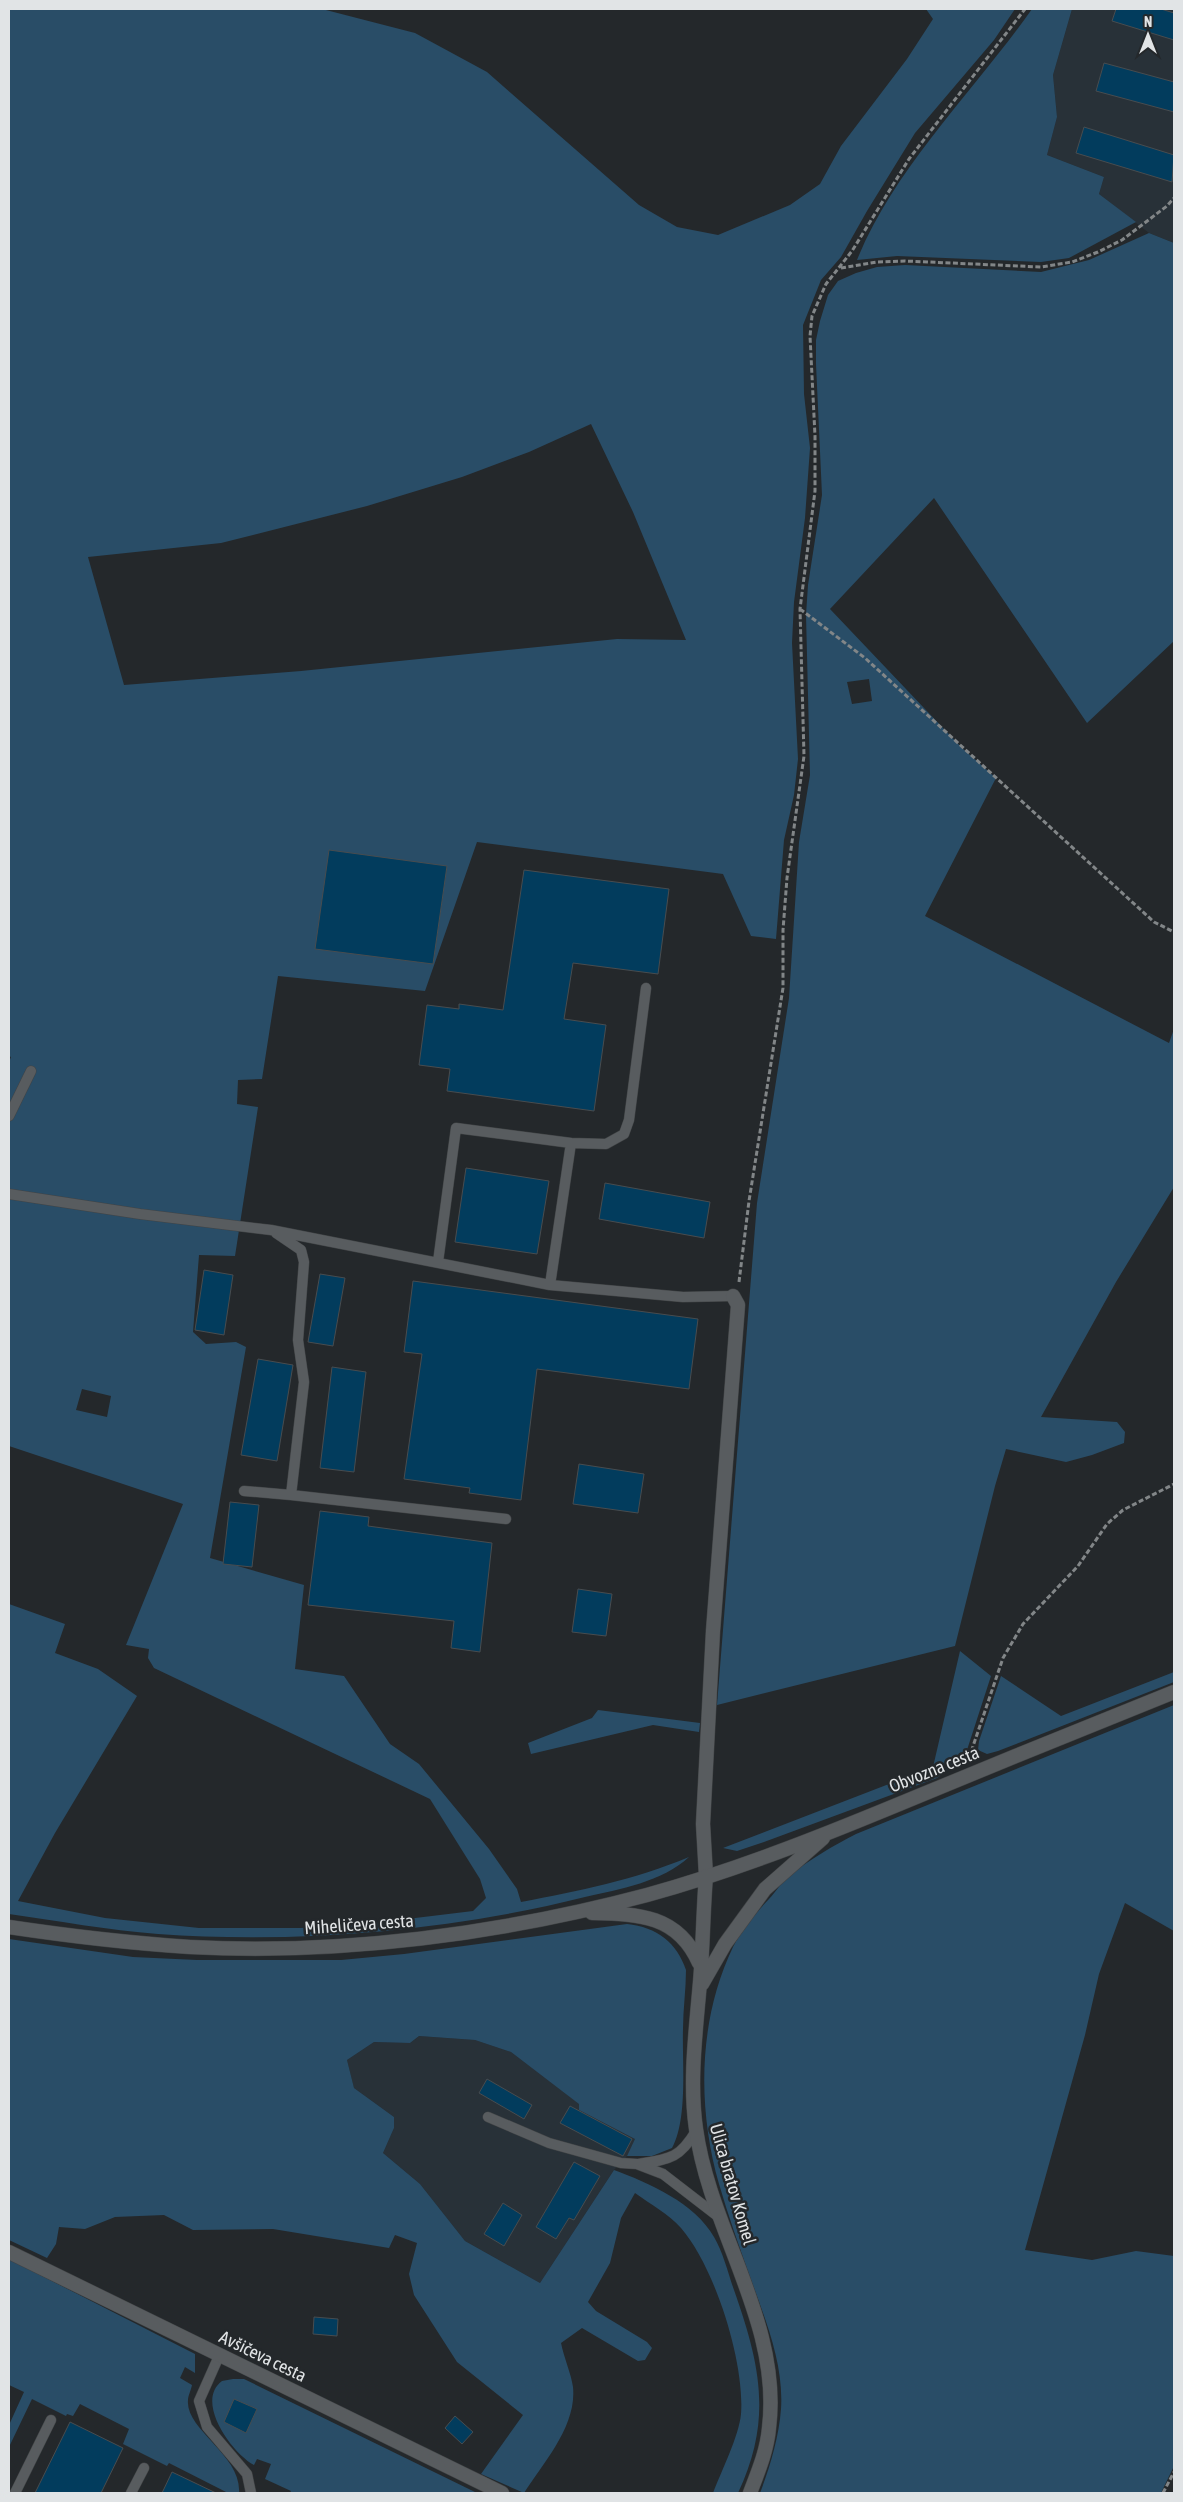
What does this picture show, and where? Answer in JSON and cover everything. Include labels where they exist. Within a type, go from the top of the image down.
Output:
[{"type":"street","name":"Ulica bratov Komel","points":[[735,1297],[738,1305],[714,1630],[703,1824],[706,1876],[694,2073],[696,2131],[720,2219],[755,2315],[765,2352],[769,2378],[771,2403],[769,2429],[764,2454],[750,2493]]},
{"type":"street","name":"Obvozna cesta","points":[[706,1876],[832,1831],[1174,1692]]},
{"type":"street","points":[[699,1989],[725,1944],[766,1888],[832,1831]]},
{"type":"street","name":"Miheličeva cesta","points":[[9,1927],[191,1947],[266,1948],[345,1945],[431,1937],[573,1912],[648,1894],[706,1876]]},
{"type":"street","points":[[573,1912],[608,1913],[655,1920],[678,1932],[691,1946],[701,1967]]},
{"type":"street","name":"Avšičeva cesta","points":[[9,2252],[502,2493]]},
{"type":"lane","points":[[438,1262],[456,1128],[571,1143],[606,1144],[624,1134],[629,1120],[646,988]]},
{"type":"lane","points":[[9,1116],[31,1070]]},
{"type":"lane","points":[[550,1285],[571,1143]]},
{"type":"lane","points":[[9,1194],[140,1214],[271,1230],[550,1285],[683,1297],[735,1297]]},
{"type":"lane","points":[[271,1230],[301,1250],[304,1262],[304,1289],[298,1340],[304,1382],[291,1495]]},
{"type":"lane","points":[[244,1491],[506,1519]]},
{"type":"lane","points":[[488,2117],[549,2143],[621,2163],[637,2164],[673,2157],[686,2148],[696,2131]]},
{"type":"lane","points":[[637,2164],[663,2174],[720,2219]]},
{"type":"lane","points":[[219,2356],[199,2401],[207,2427],[247,2474],[251,2493]]},
{"type":"lane","points":[[15,2493],[51,2420]]},
{"type":"lane","points":[[132,2493],[144,2468]]},
{"type":"path","points":[[735,1297],[783,988],[783,930],[787,878],[804,756],[800,609],[815,491],[815,436],[810,336],[812,316],[826,284],[840,268],[909,159],[1024,9]]},
{"type":"path","points":[[840,268],[877,262],[905,261],[1040,267],[1072,262],[1122,240],[1167,206],[1174,198]]},
{"type":"path","points":[[800,609],[865,658],[1154,922],[1174,932]]},
{"type":"path","points":[[963,1777],[1003,1658],[1023,1624],[1078,1566],[1107,1524],[1123,1510],[1174,1484]]},
{"type":"path","points":[[1164,2493],[1174,2472]]},
{"type":"shaded area","points":[[9,9],[322,9],[415,33],[487,72],[639,205],[677,227],[718,235],[790,205],[820,184],[841,146],[907,59],[933,19],[926,9],[1015,9],[994,40],[915,133],[841,257],[821,280],[803,325],[804,394],[810,448],[805,518],[794,602],[792,643],[798,759],[794,795],[784,840],[776,939],[751,936],[723,874],[477,842],[425,991],[278,976],[262,1079],[238,1080],[237,1104],[258,1107],[235,1256],[199,1255],[193,1332],[206,1344],[236,1342],[246,1347],[210,1558],[304,1585],[295,1669],[344,1676],[390,1744],[419,1764],[489,1849],[517,1889],[521,1902],[627,1878],[689,1857],[678,1866],[653,1879],[612,1891],[481,1919],[373,1932],[318,1936],[210,1937],[121,1930],[9,1914],[9,1604],[65,1624],[55,1653],[98,1669],[137,1696],[55,1833],[18,1901],[105,1918],[199,1928],[301,1928],[374,1923],[473,1911],[486,1898],[480,1879],[430,1799],[154,1668],[148,1658],[149,1649],[126,1645],[183,1504],[9,1446],[9,1062],[11,1057],[9,1056]],"holes":[[[591,424],[633,512],[686,640],[617,639],[301,671],[124,685],[88,557],[221,543],[367,506],[462,477],[529,452]],[[82,1389],[111,1396],[107,1417],[76,1410]]]},
{"type":"shaded area","points":[[1032,9],[1072,9],[1053,75],[1057,117],[1047,155],[1104,177],[1099,194],[1136,222],[1069,258],[1041,262],[897,256],[857,260],[873,226],[892,193],[937,130]]},
{"type":"shaded area","points":[[1072,9],[1174,9],[1174,243],[1149,233],[1099,194],[1104,177],[1047,155],[1057,117],[1053,75]]},
{"type":"shaded area","points":[[1149,233],[1174,243],[1174,641],[1087,723],[934,498],[830,609],[962,748],[996,778],[925,916],[1169,1043],[1174,1029],[1174,1187],[1116,1282],[1041,1417],[1117,1422],[1125,1432],[1124,1443],[1066,1462],[1006,1449],[955,1646],[717,1705],[757,1203],[789,998],[799,842],[810,775],[806,615],[808,585],[822,495],[816,364],[816,340],[820,321],[828,295],[838,281],[877,267],[905,265],[1041,272],[1089,260]],"holes":[[[869,679],[872,701],[852,704],[847,682]]]},
{"type":"shaded area","points":[[960,1651],[991,1676],[967,1750],[957,1763],[937,1778],[764,1842],[737,1851],[723,1848],[933,1767]]},
{"type":"shaded area","points":[[1174,1672],[1174,1682],[998,1751],[987,1754],[978,1750],[979,1741],[1001,1676],[1061,1716]]},
{"type":"shaded area","points":[[1174,1705],[1174,1931],[1125,1903],[1099,1974],[1085,2035],[1025,2250],[1092,2260],[1136,2251],[1174,2256],[1174,2466],[1161,2493],[760,2493],[771,2462],[778,2430],[781,2409],[780,2375],[767,2325],[719,2184],[707,2125],[705,2094],[707,2034],[721,1975],[733,1947],[749,1922],[786,1878],[813,1858],[839,1843],[856,1834]]},
{"type":"shaded area","points":[[598,1710],[700,1723],[699,1732],[653,1725],[531,1754],[528,1743],[592,1718]]},
{"type":"shaded area","points":[[627,1924],[648,1929],[664,1938],[677,1952],[686,1970],[682,2107],[677,2136],[672,2148],[652,2156],[627,2156],[635,2139],[579,2110],[579,2104],[511,2052],[475,2040],[419,2036],[410,2043],[374,2042],[347,2060],[354,2088],[394,2117],[394,2128],[383,2153],[420,2184],[465,2241],[540,2283],[614,2170],[642,2181],[670,2196],[683,2204],[706,2225],[720,2249],[743,2317],[751,2343],[759,2392],[756,2440],[749,2466],[738,2493],[713,2493],[733,2443],[741,2414],[738,2369],[725,2316],[716,2291],[694,2245],[671,2218],[635,2193],[621,2218],[610,2263],[588,2302],[596,2311],[647,2342],[652,2348],[645,2360],[638,2361],[582,2328],[561,2343],[573,2387],[573,2402],[570,2416],[549,2457],[524,2493],[481,2474],[523,2415],[457,2362],[414,2295],[409,2274],[417,2243],[395,2235],[389,2248],[273,2229],[193,2230],[164,2215],[115,2217],[85,2229],[59,2227],[56,2244],[47,2258],[9,2240],[9,1939],[133,1957],[197,1960],[341,1960],[404,1954]]},
{"type":"shaded area","points":[[419,2036],[475,2040],[511,2052],[580,2104],[579,2110],[636,2139],[627,2156],[614,2170],[540,2283],[465,2241],[420,2184],[383,2153],[394,2128],[394,2117],[354,2088],[347,2060],[374,2042],[410,2043]]},
{"type":"shaded area","points":[[9,2259],[195,2354],[195,2373],[185,2367],[180,2378],[192,2385],[188,2398],[189,2411],[195,2422],[232,2467],[238,2479],[239,2493],[228,2493],[169,2463],[167,2466],[123,2444],[129,2429],[80,2404],[73,2416],[67,2414],[66,2416],[32,2399],[9,2447],[9,2425],[24,2392],[9,2385]]},
{"type":"shaded area","points":[[244,2379],[477,2493],[290,2493],[291,2491],[265,2479],[271,2464],[257,2459],[254,2465],[245,2459],[227,2439],[220,2427],[214,2414],[212,2401],[214,2390],[222,2381]]},
{"type":"building","points":[[1116,9],[1161,9],[1174,13],[1174,40],[1112,21]]},
{"type":"building","points":[[1104,63],[1174,82],[1174,112],[1096,91]]},
{"type":"building","points":[[1084,127],[1174,155],[1172,182],[1076,153]]},
{"type":"building","points":[[329,850],[447,866],[433,964],[315,949]]},
{"type":"building","points":[[524,870],[669,889],[658,974],[573,963],[564,1019],[606,1025],[594,1111],[447,1091],[450,1069],[419,1065],[427,1005],[459,1009],[459,1004],[503,1010]]},
{"type":"building","points":[[466,1168],[549,1181],[537,1254],[455,1242]]},
{"type":"building","points":[[605,1183],[710,1202],[704,1238],[599,1219]]},
{"type":"building","points":[[204,1270],[233,1275],[224,1335],[195,1330]]},
{"type":"building","points":[[320,1274],[345,1278],[333,1346],[308,1342]]},
{"type":"building","points":[[413,1281],[698,1319],[689,1389],[537,1369],[521,1500],[469,1493],[470,1488],[404,1479],[422,1354],[404,1352]]},
{"type":"building","points":[[258,1359],[293,1365],[277,1461],[241,1455]]},
{"type":"building","points":[[332,1367],[366,1372],[354,1472],[320,1468]]},
{"type":"building","points":[[579,1464],[644,1474],[638,1513],[573,1504]]},
{"type":"building","points":[[230,1502],[259,1505],[252,1567],[223,1564]]},
{"type":"building","points":[[320,1511],[369,1517],[368,1526],[492,1543],[480,1652],[451,1648],[454,1621],[308,1605]]},
{"type":"building","points":[[578,1589],[612,1594],[606,1636],[572,1632]]},
{"type":"building","points":[[487,2079],[532,2105],[524,2119],[479,2093]]},
{"type":"building","points":[[570,2106],[632,2139],[623,2156],[560,2123]]},
{"type":"building","points":[[574,2162],[600,2176],[574,2220],[569,2218],[556,2239],[536,2227]]},
{"type":"building","points":[[503,2203],[522,2215],[504,2246],[484,2234]]},
{"type":"building","points":[[314,2317],[338,2319],[337,2336],[313,2334]]},
{"type":"building","points":[[234,2399],[257,2409],[246,2433],[224,2422]]},
{"type":"building","points":[[455,2416],[473,2432],[462,2444],[445,2428]]},
{"type":"building","points":[[70,2422],[123,2448],[101,2493],[35,2493]]},
{"type":"building","points":[[172,2472],[216,2493],[162,2493]]}]
